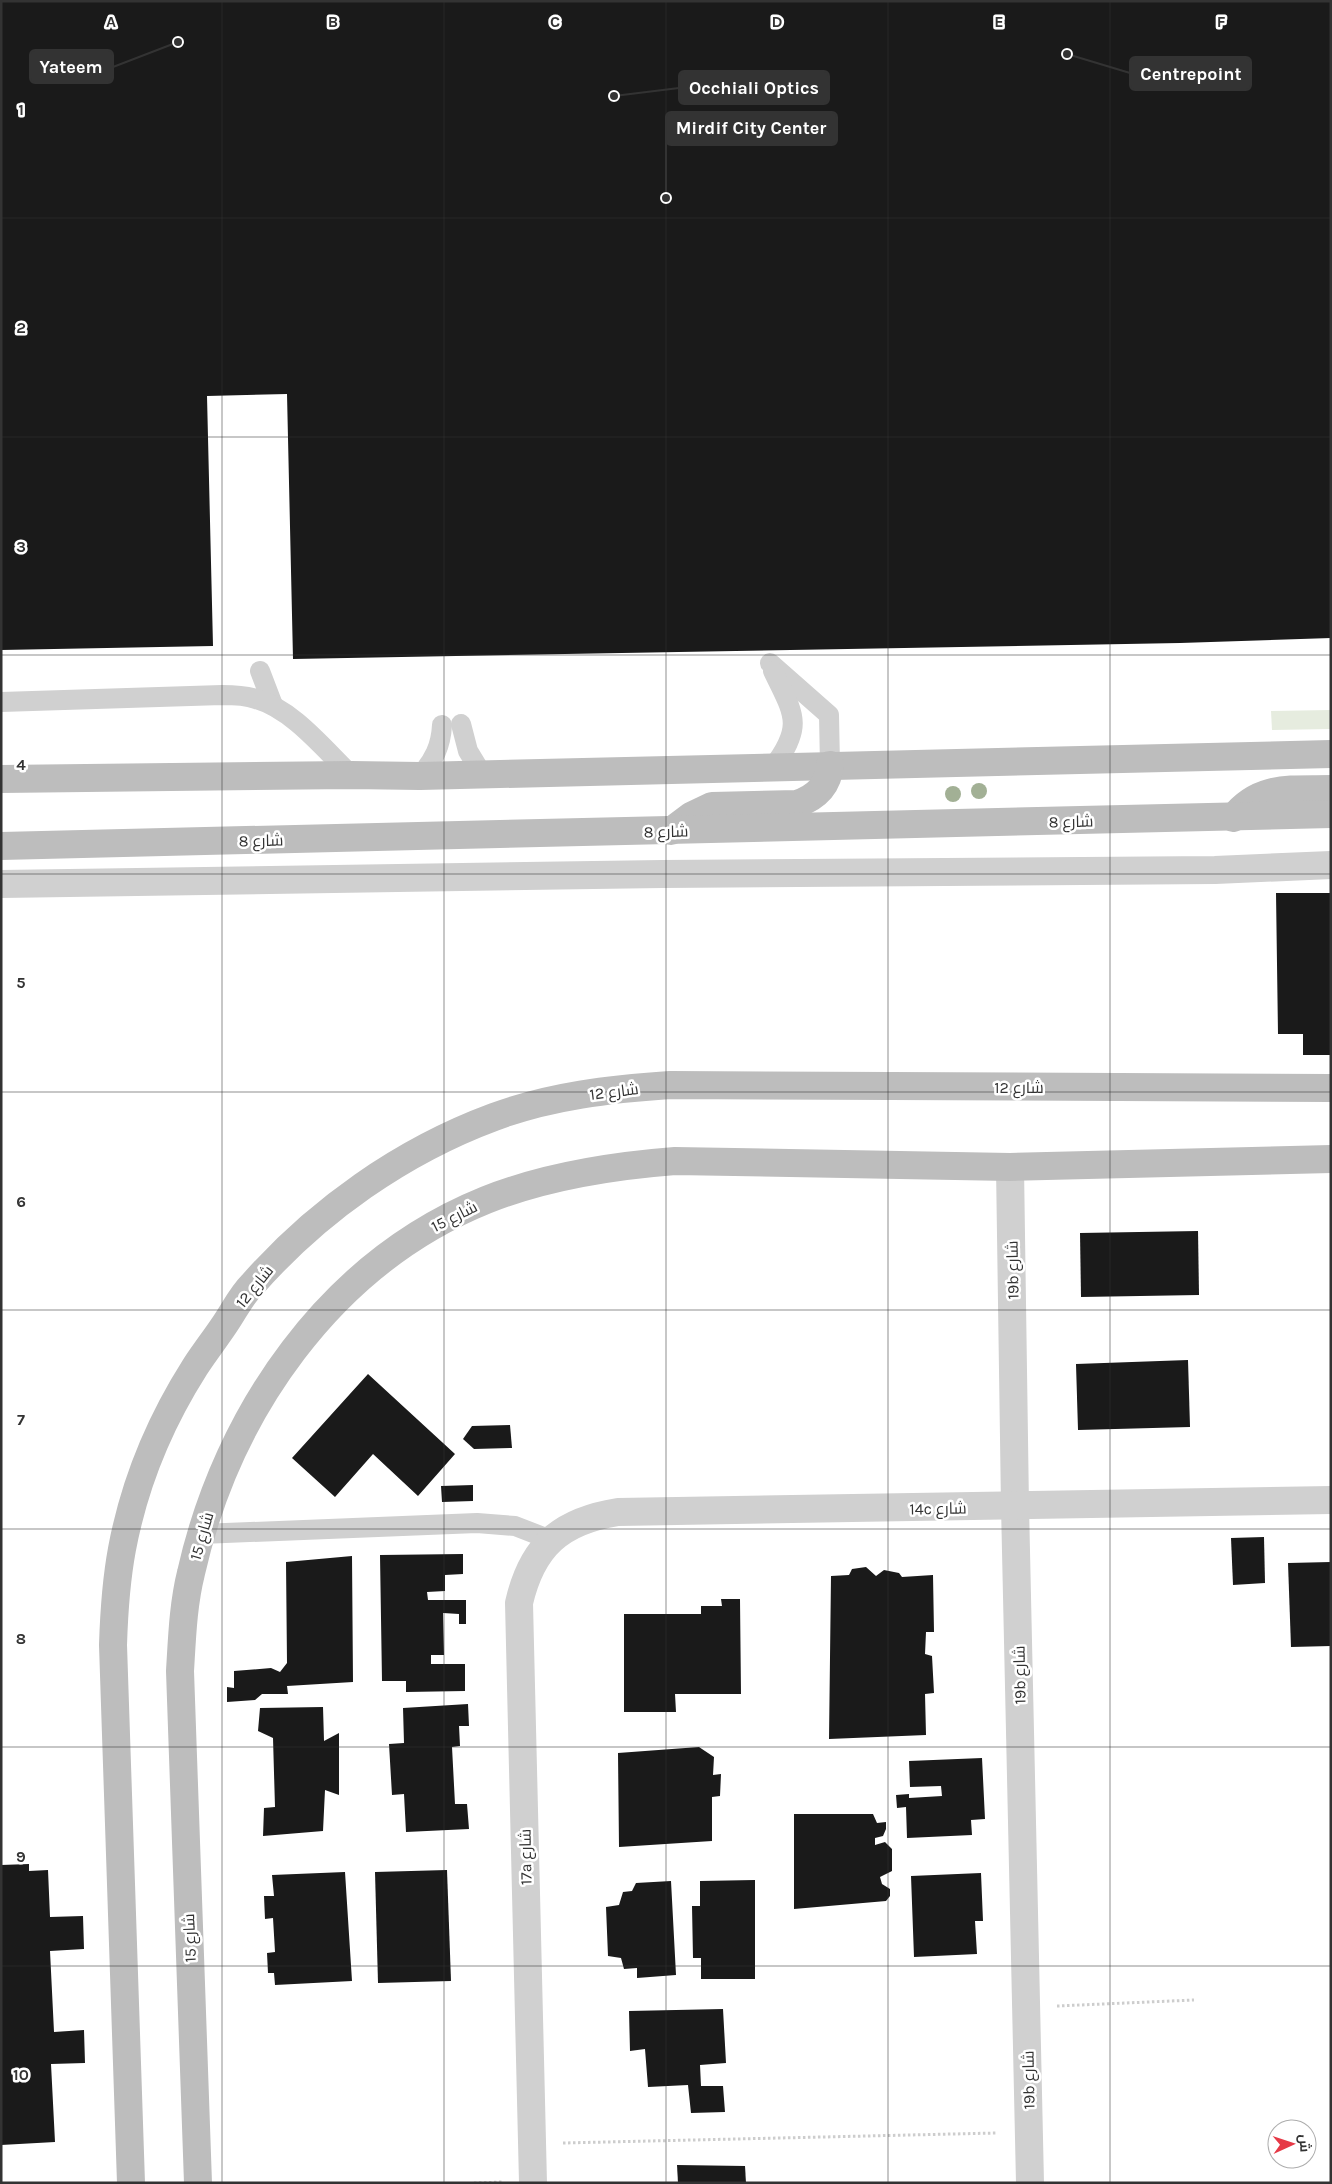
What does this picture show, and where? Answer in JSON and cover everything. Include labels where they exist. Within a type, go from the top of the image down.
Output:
[{"type":"street","points":[[1,779],[420,776],[1331,754]]},
{"type":"street","points":[[671,831],[691,816],[712,806],[797,804],[807,800],[817,795],[825,786],[829,776],[830,765]]},
{"type":"street","points":[[1233,818],[1242,806],[1268,792],[1331,789]]},
{"type":"street","name":"شارع 8","points":[[1,846],[1233,818],[1331,814]]},
{"type":"street","points":[[1,884],[682,874],[1215,870],[1331,865]]},
{"type":"street","name":"شارع 12","points":[[131,2183],[113,1664],[115,1596],[122,1548],[134,1500],[150,1454],[194,1368],[250,1286],[290,1245],[347,1198],[383,1172],[437,1141],[495,1116],[550,1100],[618,1089],[670,1085],[1331,1088]]},
{"type":"street","points":[[1302,1160],[1331,1144]]},
{"type":"street","points":[[1010,1167],[1331,1159]]},
{"type":"street","name":"شارع 15","points":[[198,2183],[180,1671],[183,1623],[187,1594],[201,1534],[218,1482],[239,1438],[294,1347],[326,1309],[357,1280],[395,1249],[446,1218],[486,1200],[532,1184],[629,1165],[675,1161],[1010,1167]]},
{"type":"street","name":"19b شارع","points":[[1010,1167],[1015,1506],[1030,2183]]},
{"type":"street","name":"14c شارع","points":[[551,1540],[572,1525],[594,1516],[618,1512],[1331,1500]]},
{"type":"street","name":"17a شارع","points":[[533,2183],[519,1603],[524,1580],[536,1558],[551,1540]]},
{"type":"lane","points":[[773,767],[788,743],[794,715],[770,663],[829,715],[830,765]]},
{"type":"lane","points":[[260,672],[272,705]]},
{"type":"lane","points":[[1,702],[222,695],[256,699],[288,714],[351,775]]},
{"type":"lane","points":[[420,776],[430,765],[437,753],[441,739],[451,725],[482,774]]},
{"type":"lane","points":[[201,1534],[477,1522],[515,1526],[551,1540]]},
{"type":"path","points":[[1026,2008],[1194,2000]]},
{"type":"path","points":[[532,2143],[1029,2132]]},
{"type":"shaded area","points":[[1331,710],[1331,729],[1272,730],[1271,711]]},
{"type":"building","points":[[1,1],[1331,1],[1331,638],[1180,643],[293,659],[287,394],[207,396],[213,646],[1,650]]},
{"type":"building","points":[[1276,893],[1331,893],[1331,1055],[1303,1055],[1303,1034],[1278,1034]]},
{"type":"building","points":[[1198,1231],[1199,1295],[1081,1297],[1080,1233]]},
{"type":"building","points":[[1188,1360],[1190,1427],[1078,1430],[1076,1364]]},
{"type":"building","points":[[368,1374],[455,1454],[418,1496],[373,1454],[335,1497],[292,1458]]},
{"type":"building","points":[[510,1425],[512,1448],[474,1449],[463,1439],[472,1426]]},
{"type":"building","points":[[473,1485],[473,1501],[442,1502],[441,1486]]},
{"type":"building","points":[[1264,1537],[1265,1583],[1233,1585],[1231,1538]]},
{"type":"building","points":[[463,1554],[463,1574],[445,1575],[445,1591],[427,1592],[428,1600],[466,1600],[466,1624],[459,1624],[459,1614],[443,1613],[444,1655],[431,1655],[431,1664],[465,1664],[465,1691],[406,1692],[406,1681],[382,1681],[380,1555]]},
{"type":"building","points":[[352,1556],[353,1682],[287,1686],[288,1694],[262,1694],[255,1700],[227,1702],[227,1687],[234,1688],[234,1671],[271,1668],[280,1672],[287,1663],[286,1562]]},
{"type":"building","points":[[1331,1562],[1331,1646],[1291,1647],[1288,1563]]},
{"type":"building","points":[[866,1567],[876,1576],[884,1570],[899,1573],[902,1577],[933,1575],[934,1632],[926,1632],[925,1654],[932,1656],[934,1693],[925,1694],[926,1735],[829,1739],[831,1576],[849,1575],[852,1569]]},
{"type":"building","points":[[721,1599],[740,1599],[741,1694],[675,1694],[676,1712],[624,1712],[624,1614],[701,1614],[701,1606],[722,1606]]},
{"type":"building","points":[[468,1704],[469,1726],[459,1726],[460,1746],[452,1747],[455,1804],[467,1804],[469,1829],[406,1832],[404,1794],[392,1795],[389,1744],[404,1743],[403,1708]]},
{"type":"building","points":[[323,1707],[324,1741],[339,1733],[339,1795],[325,1790],[323,1831],[263,1836],[264,1808],[275,1807],[273,1738],[258,1731],[260,1708]]},
{"type":"building","points":[[699,1747],[714,1757],[713,1775],[721,1774],[720,1796],[712,1797],[712,1841],[619,1847],[618,1753]]},
{"type":"building","points":[[982,1758],[985,1819],[971,1820],[972,1835],[907,1838],[906,1807],[897,1808],[896,1795],[909,1794],[909,1798],[942,1796],[941,1786],[910,1787],[909,1761]]},
{"type":"building","points":[[794,1814],[873,1814],[877,1823],[886,1822],[883,1836],[875,1838],[875,1845],[885,1842],[892,1849],[892,1871],[880,1877],[882,1884],[890,1889],[890,1896],[886,1901],[794,1909]]},
{"type":"building","points":[[29,1864],[29,1871],[48,1870],[50,1917],[83,1916],[84,1949],[50,1951],[54,2032],[84,2030],[85,2063],[51,2064],[55,2142],[1,2145],[1,1865]]},
{"type":"building","points":[[447,1870],[451,1981],[378,1983],[375,1872]]},
{"type":"building","points":[[345,1872],[352,1981],[275,1985],[274,1973],[268,1973],[267,1953],[275,1952],[273,1918],[265,1919],[264,1896],[274,1896],[272,1875]]},
{"type":"building","points":[[981,1873],[983,1921],[975,1921],[977,1954],[914,1957],[911,1876]]},
{"type":"building","points":[[755,1880],[755,1979],[701,1979],[701,1958],[693,1958],[692,1906],[700,1906],[700,1881]]},
{"type":"building","points":[[671,1881],[676,1975],[637,1978],[637,1968],[624,1969],[621,1958],[608,1956],[606,1907],[619,1905],[623,1892],[632,1891],[636,1883]]},
{"type":"building","points":[[723,2009],[726,2063],[700,2065],[701,2086],[723,2086],[725,2112],[691,2113],[688,2085],[648,2087],[645,2049],[630,2051],[629,2011]]},
{"type":"building","points":[[677,2165],[745,2166],[746,2183],[678,2183]]},
{"type":"place","name":"Yateem","points":[[178,42]]},
{"type":"place","name":"Centrepoint","points":[[1067,54]]},
{"type":"place","name":"Occhiali Optics","points":[[614,96]]},
{"type":"place","name":"Mirdif City Center","points":[[666,198]]}]
